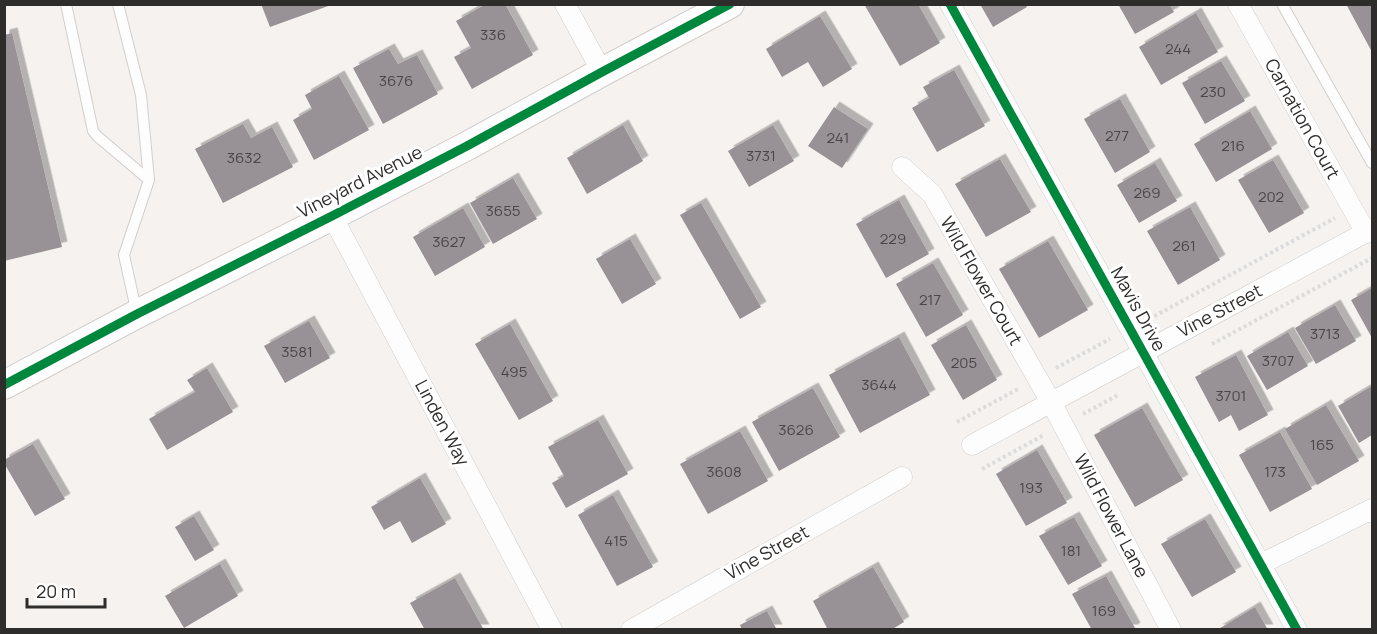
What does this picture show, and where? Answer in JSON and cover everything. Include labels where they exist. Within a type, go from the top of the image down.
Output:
[{"type":"street","points":[[565,4],[602,72]]},
{"type":"street","name":"Vineyard Avenue","points":[[4,385],[137,314],[467,146],[729,4]]},
{"type":"street","name":"Mavis Drive","points":[[950,4],[1297,630]]},
{"type":"street","name":"Carnation Court","points":[[1238,4],[1353,209],[1369,231]]},
{"type":"street","name":"Wild Flower Court","points":[[902,167],[932,194],[1051,402]]},
{"type":"street","name":"Linden Way","points":[[332,216],[552,630]]},
{"type":"street","name":"Vine Street","points":[[972,445],[1369,231]]},
{"type":"street","name":"Wild Flower Lane","points":[[1051,402],[1172,630]]},
{"type":"street","name":"Vine Street","points":[[631,630],[902,477]]},
{"type":"street","points":[[1261,564],[1372,509],[1372,513]]},
{"type":"lane","points":[[66,4],[93,131],[149,180]]},
{"type":"lane","points":[[118,4],[141,95],[149,180],[124,255],[137,314]]},
{"type":"lane","points":[[1282,4],[1372,163]]},
{"type":"path","points":[[957,422],[1353,209]]},
{"type":"building","points":[[261,4],[331,4],[331,5],[270,27]]},
{"type":"building","points":[[486,4],[505,4],[533,55],[472,89],[454,57],[471,48],[456,21]]},
{"type":"building","points":[[864,4],[918,4],[940,43],[900,66]]},
{"type":"building","points":[[980,4],[1026,4],[1027,7],[993,27]]},
{"type":"building","points":[[1118,4],[1169,4],[1174,12],[1135,34]]},
{"type":"building","points":[[1346,4],[1372,4],[1372,52]]},
{"type":"building","points":[[1196,13],[1218,52],[1161,85],[1139,47]]},
{"type":"building","points":[[820,16],[852,69],[823,87],[808,62],[782,77],[766,49]]},
{"type":"building","points":[[12,33],[62,247],[4,261],[4,35]]},
{"type":"building","points":[[389,49],[398,64],[417,55],[438,94],[383,124],[353,68]]},
{"type":"building","points":[[1221,61],[1245,101],[1205,124],[1182,83]]},
{"type":"building","points":[[954,70],[985,126],[937,152],[912,108],[929,98],[923,87]]},
{"type":"building","points":[[339,76],[369,130],[314,160],[293,120],[312,109],[305,95]]},
{"type":"building","points":[[1120,99],[1150,152],[1115,173],[1084,119]]},
{"type":"building","points":[[834,107],[868,129],[842,168],[808,146]]},
{"type":"building","points":[[1250,111],[1272,149],[1216,182],[1194,144]]},
{"type":"building","points":[[243,124],[251,138],[272,127],[293,167],[223,203],[195,149]]},
{"type":"building","points":[[623,125],[643,161],[587,194],[567,158]]},
{"type":"building","points":[[773,125],[794,161],[749,187],[728,151]]},
{"type":"building","points":[[1000,159],[1031,212],[986,237],[955,184]]},
{"type":"building","points":[[1273,160],[1304,213],[1269,233],[1238,180]]},
{"type":"building","points":[[1155,163],[1177,201],[1139,223],[1117,185]]},
{"type":"building","points":[[513,178],[537,219],[493,244],[470,203]]},
{"type":"building","points":[[899,200],[929,254],[886,278],[856,224]]},
{"type":"building","points":[[701,203],[761,307],[740,319],[680,215]]},
{"type":"building","points":[[1190,207],[1220,260],[1178,285],[1147,231]]},
{"type":"building","points":[[463,208],[485,247],[435,276],[413,237]]},
{"type":"building","points":[[630,239],[656,284],[622,304],[596,259]]},
{"type":"building","points":[[1048,241],[1088,310],[1039,338],[999,269]]},
{"type":"building","points":[[933,263],[963,315],[926,337],[896,284]]},
{"type":"building","points":[[1372,288],[1372,338],[1351,300]]},
{"type":"building","points":[[1335,305],[1356,341],[1316,364],[1295,328]]},
{"type":"building","points":[[309,321],[330,358],[285,383],[264,346]]},
{"type":"building","points":[[510,324],[553,401],[519,420],[475,344]]},
{"type":"building","points":[[966,325],[997,380],[963,400],[931,345]]},
{"type":"building","points":[[1288,332],[1308,366],[1267,390],[1247,356]]},
{"type":"building","points":[[899,337],[930,395],[860,433],[829,375]]},
{"type":"building","points":[[1236,355],[1268,415],[1239,431],[1231,415],[1219,422],[1195,377]]},
{"type":"building","points":[[207,368],[233,412],[167,450],[149,419],[195,392],[187,380]]},
{"type":"building","points":[[1372,386],[1372,435],[1359,443],[1338,406]]},
{"type":"building","points":[[813,388],[840,437],[779,471],[752,422]]},
{"type":"building","points":[[1326,405],[1359,461],[1317,485],[1285,429]]},
{"type":"building","points":[[1142,408],[1183,480],[1135,507],[1094,435]]},
{"type":"building","points":[[598,420],[628,474],[566,508],[552,483],[564,476],[548,447]]},
{"type":"building","points":[[740,431],[768,481],[708,514],[680,464]]},
{"type":"building","points":[[1280,432],[1312,489],[1270,512],[1239,455]]},
{"type":"building","points":[[33,444],[65,499],[35,516],[4,463],[4,460]]},
{"type":"building","points":[[1037,450],[1067,503],[1026,526],[996,474]]},
{"type":"building","points":[[420,478],[446,524],[412,543],[400,521],[384,530],[371,507]]},
{"type":"building","points":[[613,495],[653,567],[617,586],[578,515]]},
{"type":"building","points":[[194,516],[214,550],[195,561],[175,527]]},
{"type":"building","points":[[1074,517],[1102,566],[1068,585],[1039,536]]},
{"type":"building","points":[[1205,519],[1236,572],[1192,597],[1161,544]]},
{"type":"building","points":[[220,564],[238,596],[184,628],[165,596]]},
{"type":"building","points":[[873,567],[904,622],[891,630],[828,630],[813,601]]},
{"type":"building","points":[[1106,576],[1135,628],[1132,630],[1092,630],[1072,594]]},
{"type":"building","points":[[455,578],[484,630],[425,630],[410,603]]},
{"type":"building","points":[[1255,607],[1268,630],[1217,630]]},
{"type":"building","points":[[767,611],[777,630],[742,630],[740,625]]},
{"type":"cycle path","points":[[4,385],[137,314],[467,146],[730,4]]},
{"type":"cycle path","points":[[950,4],[1297,630]]}]
